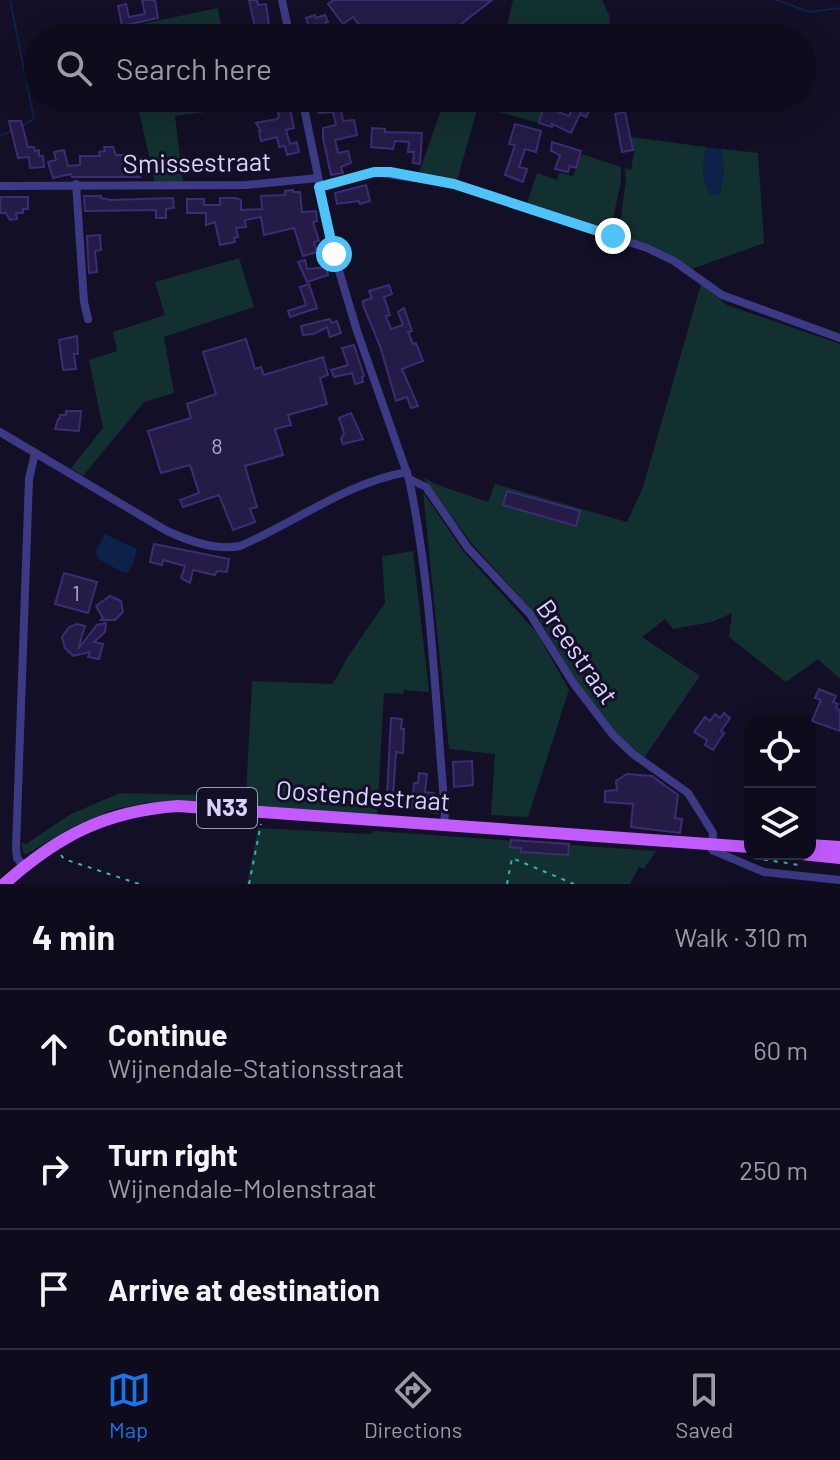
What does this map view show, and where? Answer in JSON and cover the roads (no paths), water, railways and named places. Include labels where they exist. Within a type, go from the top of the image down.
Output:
[{"type":"main road","name":"Oostendestraat","points":[[24,866],[53,844],[94,823],[139,810],[192,806],[712,843],[744,848]]},
{"type":"main road","points":[[816,845],[840,847]]},
{"type":"main road","points":[[816,859],[840,858]]},
{"type":"main road","name":"N33","points":[[4,884],[24,866]]},
{"type":"street","points":[[282,0],[287,24]]},
{"type":"street","points":[[305,112],[334,254],[357,331],[408,476],[426,597],[444,824]]},
{"type":"street","name":"Smissestraat","points":[[0,186],[246,185],[318,182],[374,172],[454,184],[647,248],[674,261],[713,290],[731,299],[840,338]]},
{"type":"street","points":[[76,184],[84,302],[88,319]]},
{"type":"street","points":[[0,432],[167,531],[194,542],[223,547],[240,546],[343,493],[388,475],[408,476]]},
{"type":"street","points":[[24,866],[17,858],[16,848],[29,479],[35,453]]},
{"type":"street","name":"Breestraat","points":[[408,476],[426,487],[468,548],[530,614],[581,694],[613,735],[633,754],[688,793],[713,833],[712,843]]},
{"type":"street","points":[[712,843],[712,850],[720,855],[764,872],[840,880]]},
{"type":"water","points":[[706,147],[721,149],[724,174],[720,193],[716,195],[711,195],[704,178]]},
{"type":"water","points":[[105,534],[137,549],[127,573],[97,558],[96,551]]},
{"type":"waterway","points":[[10,0],[24,69]]},
{"type":"waterway","points":[[777,0],[809,12],[840,8]]},
{"type":"waterway","points":[[23,125],[34,119],[33,112]]},
{"type":"waterway","points":[[0,136],[13,130]]}]
